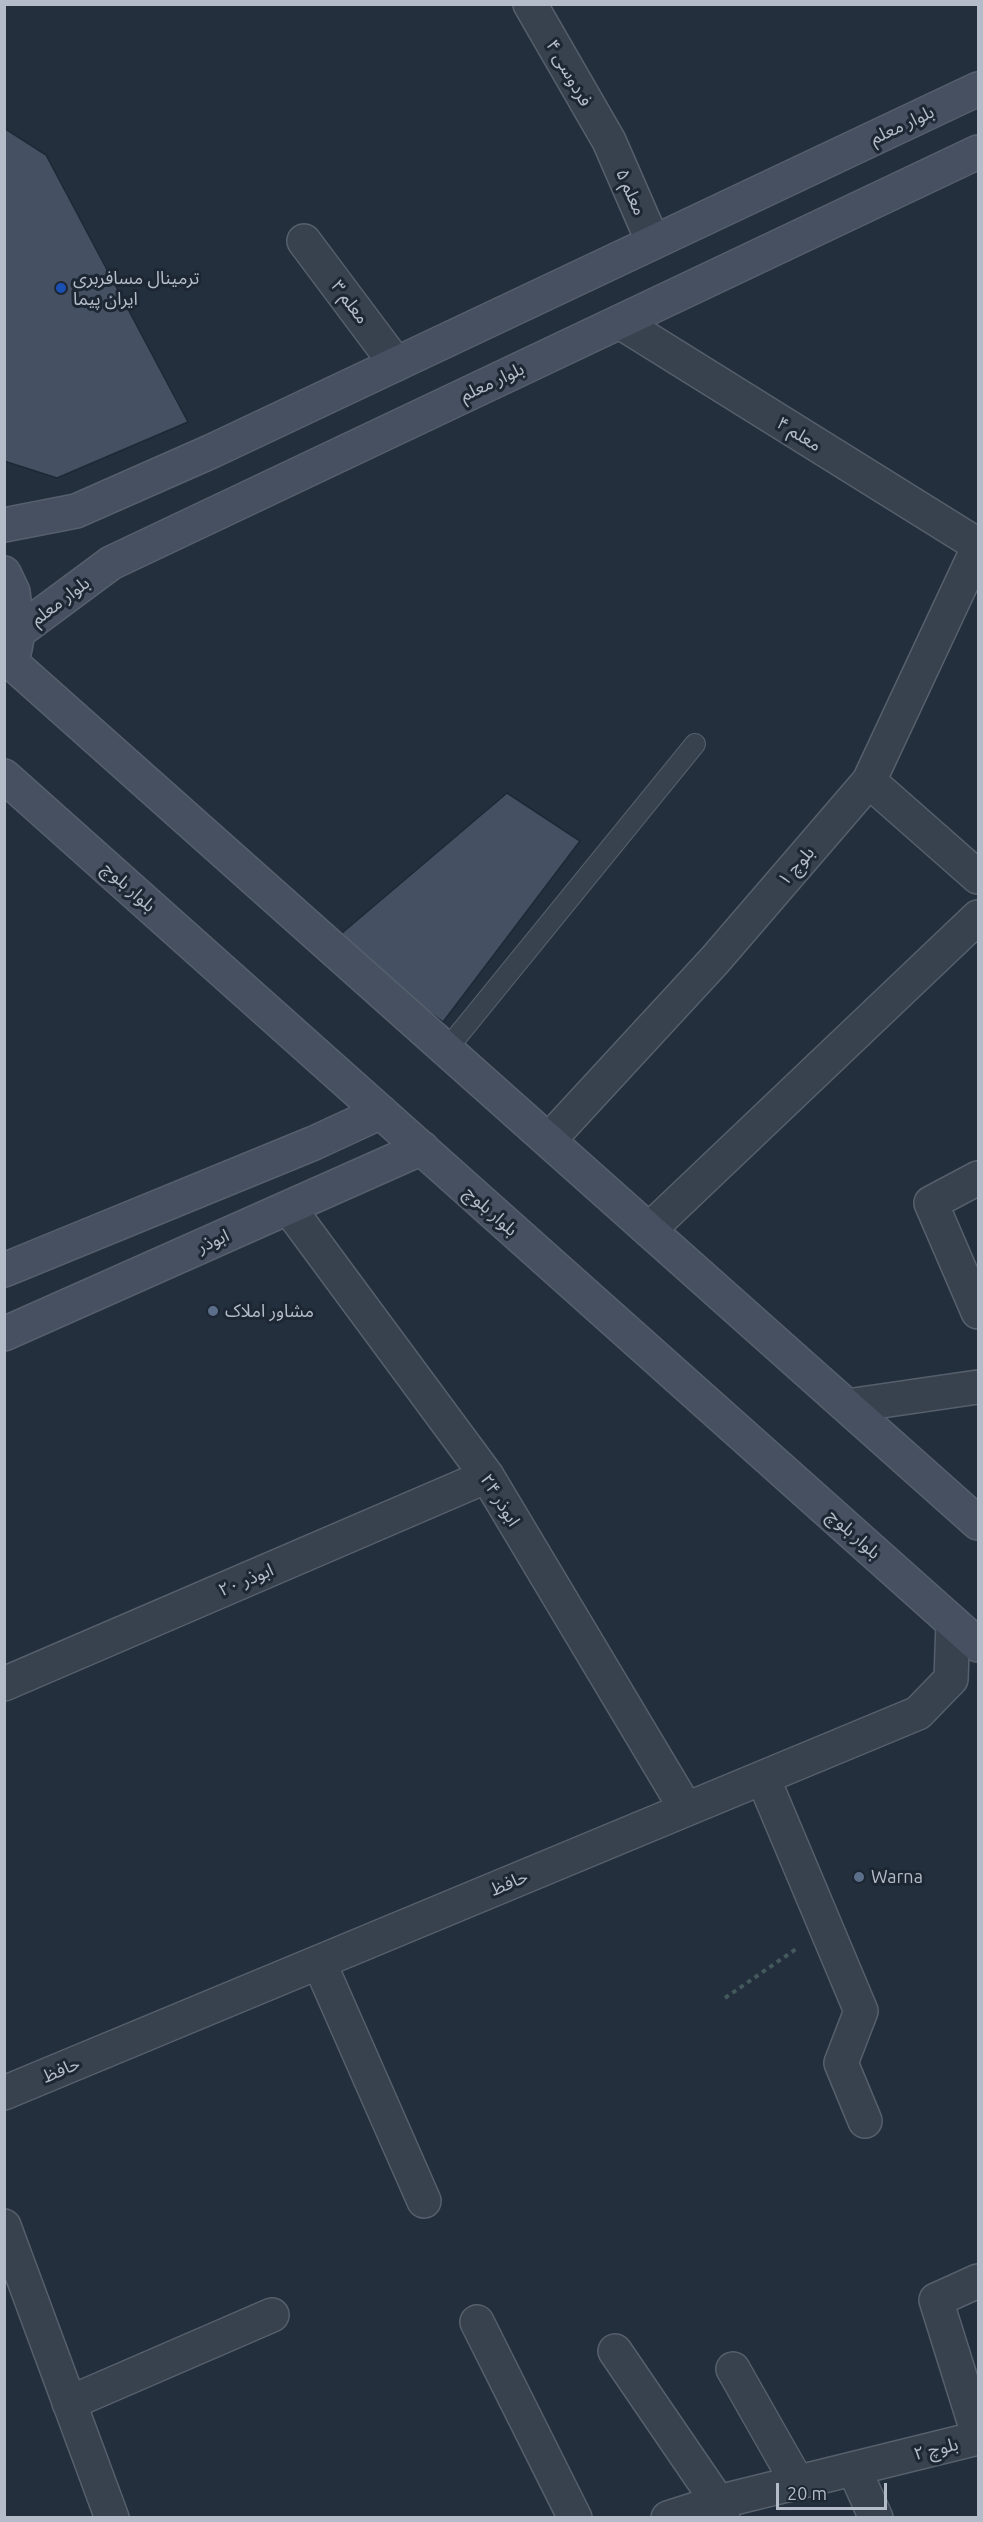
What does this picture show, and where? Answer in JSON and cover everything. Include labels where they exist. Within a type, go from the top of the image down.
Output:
[{"type":"main road","name":"بلوار معلم","points":[[4,525],[76,512],[212,451],[978,89]]},
{"type":"main road","name":"بلوار معلم","points":[[12,657],[111,563],[978,152]]},
{"type":"main road","points":[[4,573],[13,592],[12,657],[978,1523]]},
{"type":"main road","name":"بلوار بلوچ","points":[[4,776],[978,1645]]},
{"type":"main road","points":[[4,1270],[314,1143],[381,1112]]},
{"type":"main road","name":"ابوذر","points":[[4,1334],[422,1148]]},
{"type":"street","name":"فردوسی ۴","points":[[530,4],[609,141]]},
{"type":"street","name":"معلم ۵","points":[[609,141],[653,242]]},
{"type":"street","name":"معلم ۳","points":[[304,241],[396,364]]},
{"type":"street","name":"معلم ۴","points":[[620,322],[978,547]]},
{"type":"street","name":"بلوچ ۱","points":[[549,1140],[715,960],[868,781],[978,547]]},
{"type":"street","points":[[868,781],[978,877]]},
{"type":"street","points":[[650,1230],[978,917]]},
{"type":"street","points":[[978,1178],[931,1203],[978,1312]]},
{"type":"street","name":"ابوذر ۲۴","points":[[289,1208],[486,1476],[686,1809]]},
{"type":"street","points":[[847,1406],[978,1387]]},
{"type":"street","name":"ابوذر ۲۰","points":[[4,1684],[486,1476]]},
{"type":"street","name":"حافظ","points":[[4,2093],[918,1713],[951,1679],[953,1623]]},
{"type":"street","points":[[763,1778],[861,2011],[841,2063],[865,2121]]},
{"type":"street","points":[[319,1962],[424,2201]]},
{"type":"street","points":[[4,2226],[111,2517]]},
{"type":"street","points":[[978,2281],[936,2300],[978,2436]]},
{"type":"street","points":[[69,2403],[272,2314]]},
{"type":"street","points":[[477,2322],[575,2517]]},
{"type":"street","points":[[615,2351],[720,2510]]},
{"type":"street","points":[[733,2369],[797,2482]]},
{"type":"street","name":"بلوچ ۲","points":[[668,2517],[720,2510],[797,2482],[978,2436]]},
{"type":"street","points":[[854,2469],[876,2517]]},
{"type":"lane","points":[[447,1049],[695,744]]},
{"type":"path","points":[[725,1998],[826,1928]]},
{"type":"building","name":"ترمینال مسافربری ایران پیما","points":[[4,128],[46,155],[188,422],[57,478],[4,461]]},
{"type":"building","points":[[507,793],[580,841],[443,1022],[335,939]]},
{"type":"place","name":"ترمینال مسافربری ایران پیما","points":[[61,288]]},
{"type":"place","name":"مشاور املاک","points":[[213,1311]]},
{"type":"place","name":"Warna","points":[[859,1877]]}]
